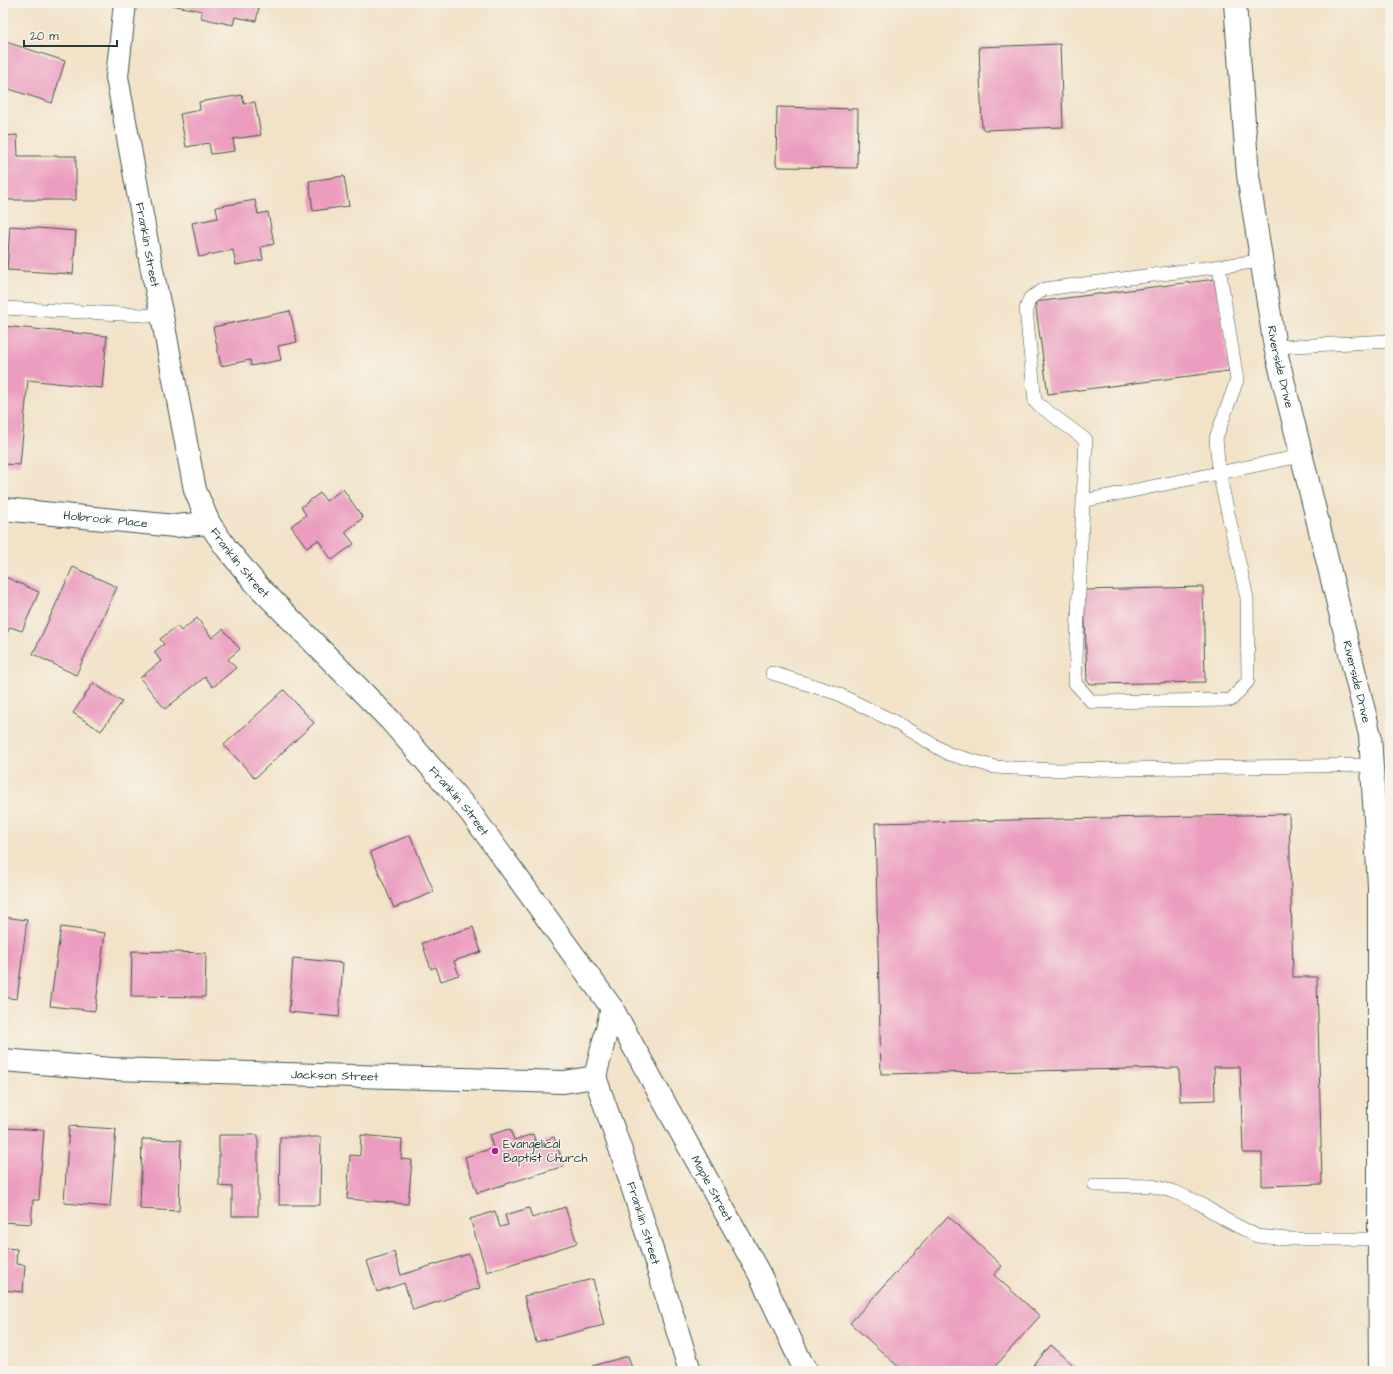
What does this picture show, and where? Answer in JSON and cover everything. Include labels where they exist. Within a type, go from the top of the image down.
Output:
[{"type":"street","name":"Franklin Street","points":[[124,3],[117,77],[152,270],[195,490],[209,523],[227,549],[257,585],[390,720],[470,812],[612,1008]]},
{"type":"street","name":"Riverside Drive","points":[[1235,3],[1248,175],[1275,347],[1370,735],[1379,886],[1380,1371]]},
{"type":"street","name":"Holbrook Place","points":[[3,509],[175,526],[209,523]]},
{"type":"street","points":[[595,1077],[612,1008]]},
{"type":"street","name":"Maple Street","points":[[612,1008],[759,1274],[802,1364],[807,1371]]},
{"type":"street","name":"Jackson Street","points":[[3,1060],[112,1070],[564,1082],[595,1077]]},
{"type":"street","name":"Franklin Street","points":[[595,1077],[621,1151],[690,1371]]},
{"type":"lane","points":[[1219,267],[1237,380],[1216,438],[1219,473],[1247,598],[1248,681],[1231,700],[1092,702],[1075,683],[1086,440],[1035,402],[1026,309],[1030,298],[1045,289],[1262,261]]},
{"type":"lane","points":[[3,308],[162,316]]},
{"type":"lane","points":[[1275,347],[1390,341]]},
{"type":"lane","points":[[1083,501],[1301,456]]},
{"type":"lane","points":[[772,673],[836,693],[893,721],[949,754],[995,767],[1054,770],[1372,765]]},
{"type":"lane","points":[[1095,1186],[1152,1186],[1175,1192],[1199,1203],[1226,1220],[1257,1236],[1286,1238],[1379,1239]]},
{"type":"building","points":[[172,3],[260,3],[256,21],[235,17],[233,25],[201,18],[202,11],[171,5]]},
{"type":"building","points":[[3,41],[65,61],[52,103],[3,87]]},
{"type":"building","points":[[1060,44],[1063,127],[985,130],[982,128],[979,47]]},
{"type":"building","points":[[242,95],[244,104],[255,102],[261,135],[233,139],[235,151],[211,154],[209,143],[186,147],[180,114],[200,110],[199,102]]},
{"type":"building","points":[[777,107],[858,109],[857,168],[779,167],[776,165]]},
{"type":"building","points":[[17,135],[18,156],[76,156],[76,200],[3,200],[3,136]]},
{"type":"building","points":[[344,176],[349,206],[313,211],[309,181]]},
{"type":"building","points":[[255,200],[258,214],[268,212],[274,244],[261,247],[263,260],[236,265],[233,250],[199,257],[192,223],[218,218],[216,207]]},
{"type":"building","points":[[10,226],[76,231],[73,274],[7,270]]},
{"type":"building","points":[[1216,279],[1229,371],[1048,394],[1035,302]]},
{"type":"building","points":[[290,311],[297,342],[278,346],[281,360],[251,366],[250,360],[221,366],[213,327]]},
{"type":"building","points":[[3,326],[107,336],[102,388],[28,380],[20,465],[3,464]]},
{"type":"building","points":[[343,489],[363,518],[345,532],[354,544],[332,560],[318,540],[307,548],[291,526],[306,515],[301,507],[320,493],[326,501]]},
{"type":"building","points":[[73,567],[117,587],[76,675],[33,654]]},
{"type":"building","points":[[3,576],[39,592],[22,631],[10,627],[6,635],[3,634]]},
{"type":"building","points":[[1203,587],[1205,682],[1090,684],[1087,681],[1084,590]]},
{"type":"building","points":[[197,618],[212,638],[223,629],[240,649],[228,659],[236,668],[213,687],[205,677],[165,709],[140,678],[161,661],[154,652],[164,644],[160,639],[177,626],[181,631]]},
{"type":"building","points":[[93,683],[122,702],[101,731],[73,713]]},
{"type":"building","points":[[284,690],[314,723],[255,778],[224,745]]},
{"type":"building","points":[[1289,814],[1293,977],[1317,977],[1322,1184],[1262,1186],[1262,1153],[1243,1153],[1240,1067],[1214,1067],[1215,1100],[1180,1101],[1179,1068],[881,1074],[875,823]]},
{"type":"building","points":[[410,835],[434,892],[394,908],[370,852]]},
{"type":"building","points":[[3,917],[27,920],[17,999],[3,997]]},
{"type":"building","points":[[61,927],[105,933],[95,1011],[50,1006]]},
{"type":"building","points":[[473,927],[481,952],[454,961],[459,975],[441,981],[436,967],[431,969],[422,943]]},
{"type":"building","points":[[132,951],[206,953],[205,997],[131,996]]},
{"type":"building","points":[[293,958],[343,963],[339,1017],[289,1012]]},
{"type":"building","points":[[69,1126],[116,1129],[110,1207],[64,1203]]},
{"type":"building","points":[[6,1128],[44,1130],[39,1200],[33,1200],[31,1224],[3,1222],[3,1149]]},
{"type":"building","points":[[510,1129],[514,1140],[533,1134],[536,1143],[554,1137],[564,1166],[477,1193],[465,1157],[493,1148],[489,1135]]},
{"type":"building","points":[[219,1135],[258,1135],[258,1216],[232,1216],[232,1187],[219,1186]]},
{"type":"building","points":[[361,1135],[402,1139],[401,1159],[412,1160],[408,1204],[347,1199],[350,1155],[360,1156]]},
{"type":"building","points":[[280,1137],[321,1137],[320,1205],[279,1205]]},
{"type":"building","points":[[142,1139],[181,1140],[179,1211],[140,1209]]},
{"type":"building","points":[[565,1207],[577,1243],[487,1272],[470,1219],[495,1211],[500,1227],[508,1225],[505,1215],[529,1208],[532,1218]]},
{"type":"building","points":[[948,1216],[1002,1266],[994,1275],[1040,1316],[991,1371],[903,1371],[850,1323]]},
{"type":"building","points":[[3,1248],[17,1249],[16,1264],[25,1265],[23,1292],[3,1290]]},
{"type":"building","points":[[394,1252],[401,1275],[469,1254],[480,1288],[413,1310],[404,1283],[377,1292],[367,1261]]},
{"type":"building","points":[[593,1279],[604,1325],[536,1342],[524,1296]]},
{"type":"building","points":[[1051,1345],[1080,1371],[1029,1371]]},
{"type":"building","points":[[628,1356],[633,1371],[594,1371],[592,1366]]},
{"type":"place","name":"Evangelical Baptist Church","points":[[495,1151]]}]
